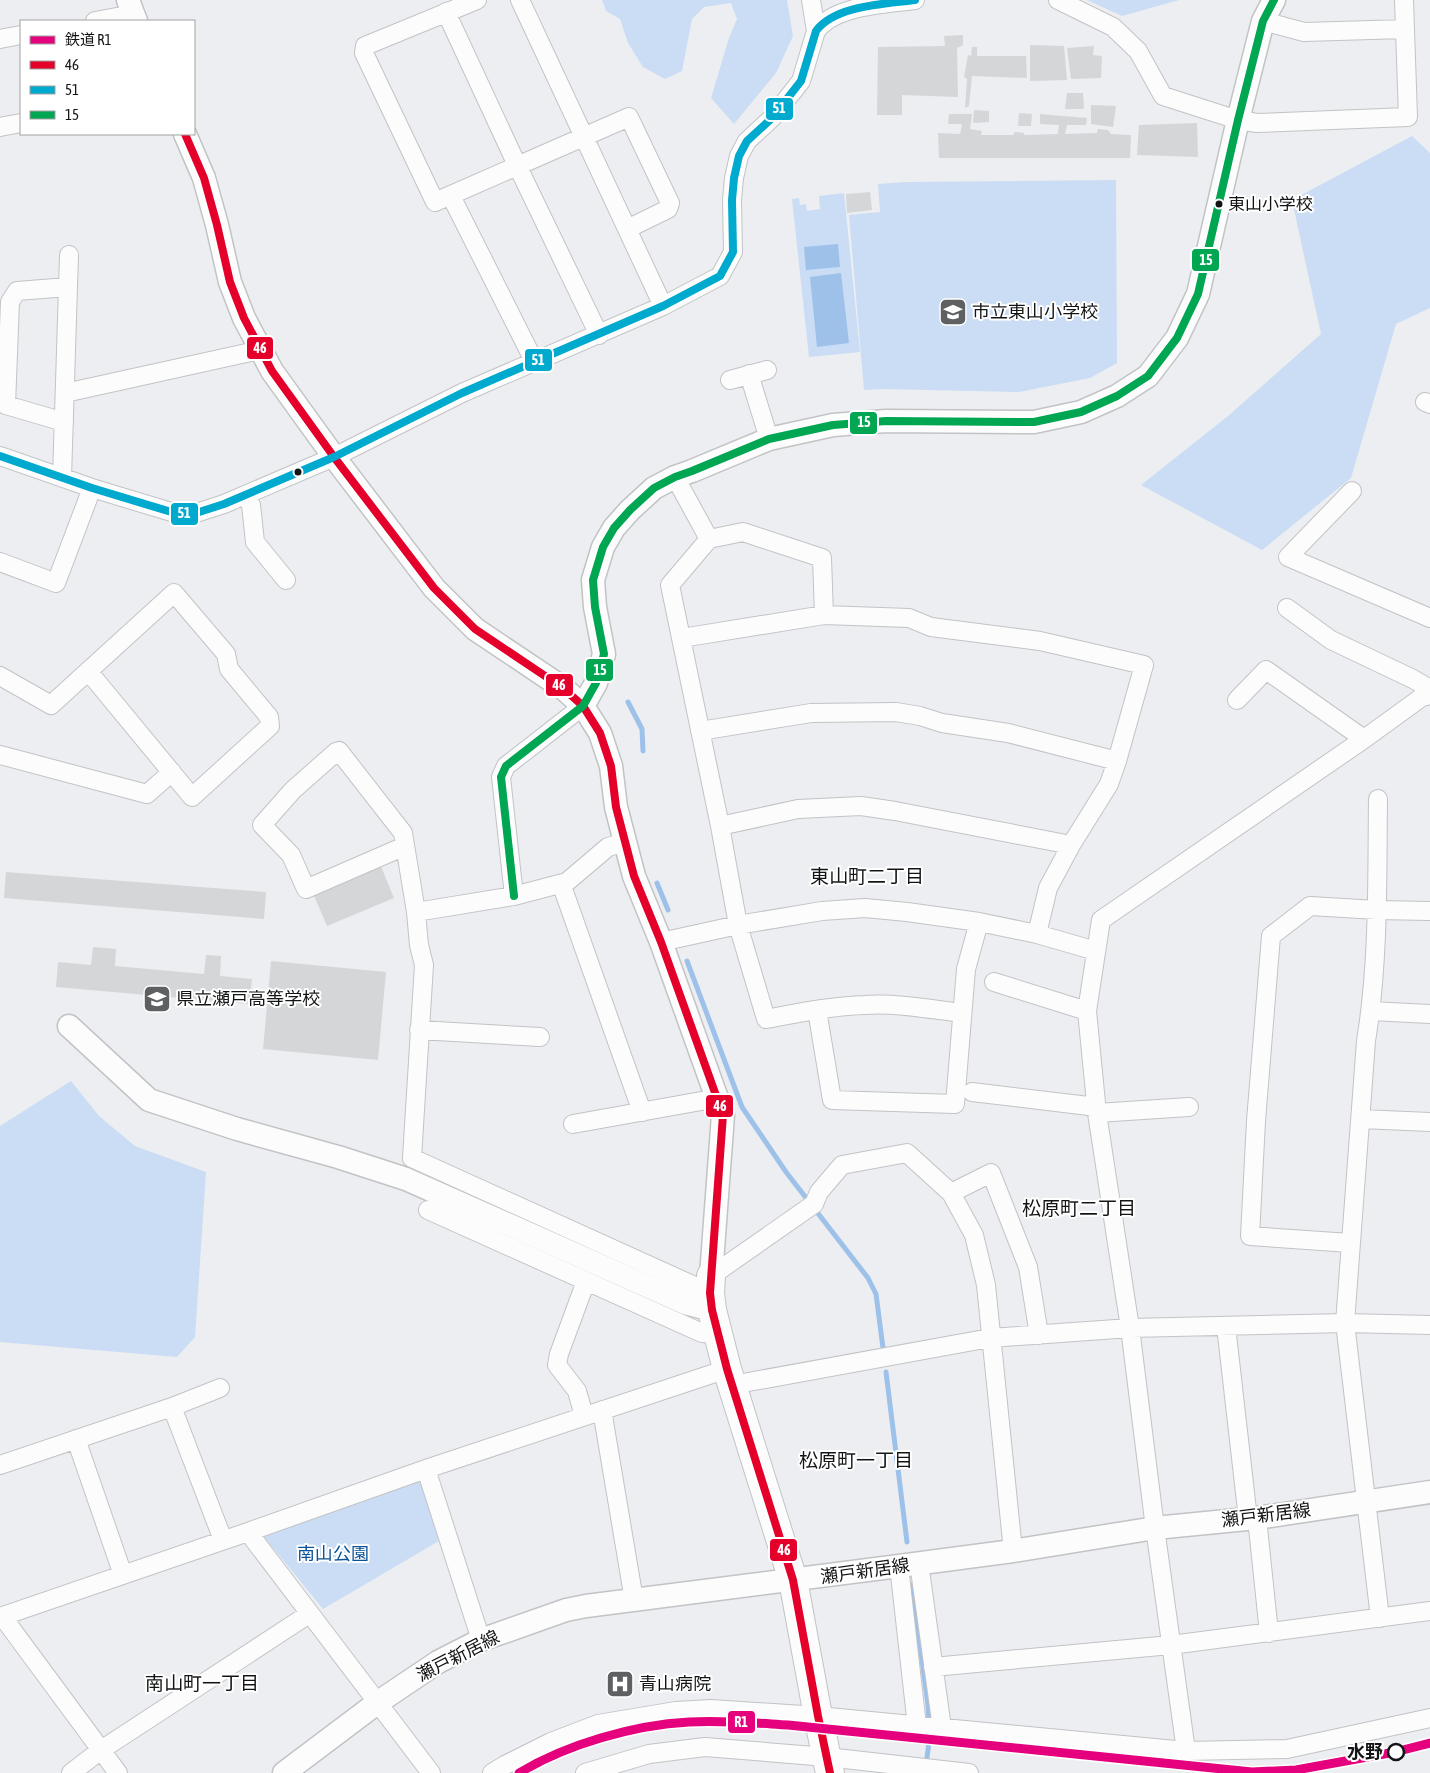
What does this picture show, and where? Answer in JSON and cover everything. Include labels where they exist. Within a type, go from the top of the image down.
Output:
[{"type":"main road","points":[[713,1303],[729,1377],[793,1580],[828,1765]]},
{"type":"street","points":[[477,0],[448,7],[364,46],[364,52],[435,202],[629,117],[670,203],[668,209],[627,229]]},
{"type":"street","points":[[520,0],[663,306]]},
{"type":"street","points":[[0,456],[92,488],[178,514],[196,513],[334,458],[462,393],[663,306],[720,276],[733,252],[732,200],[739,156],[747,142],[772,118],[801,81],[816,31],[811,0]]},
{"type":"street","points":[[816,31],[826,21],[855,4],[915,0]]},
{"type":"street","points":[[1058,0],[1113,26],[1138,51],[1163,96],[1238,120],[1257,123],[1408,117],[1404,0]]},
{"type":"street","points":[[514,896],[500,777],[506,766],[582,706],[596,683],[604,654],[595,607],[594,580],[603,548],[614,528],[654,488],[675,476],[692,471],[769,439],[833,425],[886,421],[1034,422],[1081,412],[1117,396],[1148,376],[1177,338],[1198,294],[1263,21],[1274,0]]},
{"type":"street","points":[[448,7],[517,165],[599,334]]},
{"type":"street","points":[[99,20],[133,12]]},
{"type":"street","points":[[1263,21],[1304,32],[1405,28]]},
{"type":"street","points":[[0,38],[20,35]]},
{"type":"street","points":[[0,128],[20,123]]},
{"type":"street","points":[[185,135],[204,178],[230,282],[244,318],[272,371],[334,458],[434,588],[475,629],[563,688],[582,706],[600,733],[611,766],[616,807],[634,876],[661,942],[724,1115],[713,1303],[702,1333],[428,1210]]},
{"type":"street","points":[[451,196],[534,361]]},
{"type":"street","points":[[62,478],[69,255]]},
{"type":"street","points":[[64,422],[6,406],[10,302],[17,291],[68,287]]},
{"type":"street","points":[[65,393],[260,350]]},
{"type":"street","points":[[730,380],[767,370]]},
{"type":"street","points":[[749,374],[769,439]]},
{"type":"street","points":[[675,476],[709,539]]},
{"type":"street","points":[[0,562],[56,583],[92,488]]},
{"type":"street","points":[[1352,491],[1288,557],[1430,618]]},
{"type":"street","points":[[246,494],[251,505],[256,542],[286,580]]},
{"type":"street","points":[[824,615],[822,558],[743,532],[709,539],[670,585],[720,826],[738,925],[766,1020],[817,1010],[865,1004],[904,1006],[961,1013]]},
{"type":"street","points":[[0,676],[51,705],[88,671],[174,593],[226,654],[229,669],[269,717],[270,726],[192,797],[88,671]]},
{"type":"street","points":[[1287,608],[1331,640],[1430,689]]},
{"type":"street","points":[[682,638],[824,615],[909,618],[930,627],[1040,641],[1144,665],[1109,784],[1071,845],[1048,888],[1037,934]]},
{"type":"street","points":[[1236,700],[1266,670],[1364,739]]},
{"type":"street","points":[[1186,1751],[1130,1328],[1097,1110],[1087,1011],[1101,920],[1422,697],[1430,694]]},
{"type":"street","points":[[700,731],[811,713],[896,712],[920,716],[942,723],[1008,733],[1117,760]]},
{"type":"street","points":[[405,846],[306,889],[291,855],[262,825],[293,790],[339,751],[403,833],[416,912],[419,945],[424,965],[412,1158],[713,1303]]},
{"type":"street","points":[[0,755],[147,794],[172,772]]},
{"type":"street","points":[[1378,799],[1377,910],[1371,1011],[1366,1041],[1345,1323],[1380,1618]]},
{"type":"street","points":[[720,826],[798,809],[861,806],[1071,845]]},
{"type":"street","points":[[562,886],[608,847],[625,842]]},
{"type":"street","points":[[416,912],[514,896],[563,883],[562,886],[642,1112]]},
{"type":"street","points":[[1350,1243],[1250,1236],[1256,1121],[1271,936],[1310,906],[1430,911]]},
{"type":"street","points":[[661,942],[738,925],[822,911],[865,908],[979,922],[1037,934],[1096,951]]},
{"type":"street","points":[[817,1010],[832,1100],[955,1104],[966,969],[979,922]]},
{"type":"street","points":[[994,982],[1087,1011]]},
{"type":"street","points":[[1371,1011],[1430,1014]]},
{"type":"street","points":[[69,1026],[149,1100],[237,1129],[338,1157],[406,1179],[685,1303],[713,1303],[810,1208],[820,1192],[842,1165],[907,1153],[951,1192],[974,1235],[986,1285],[1013,1551]]},
{"type":"street","points":[[420,1030],[540,1037]]},
{"type":"street","points":[[972,1092],[1097,1110],[1189,1107]]},
{"type":"street","points":[[573,1124],[718,1098]]},
{"type":"street","points":[[1361,1120],[1430,1122]]},
{"type":"street","points":[[951,1192],[991,1173],[1028,1266],[1039,1335]]},
{"type":"street","points":[[584,1416],[577,1391],[557,1365],[559,1354],[586,1281]]},
{"type":"street","points":[[118,1773],[1,1617],[426,1469],[602,1410],[729,1377],[990,1338],[1130,1328],[1345,1323],[1430,1324]]},
{"type":"street","points":[[1226,1326],[1269,1633]]},
{"type":"street","points":[[0,1465],[172,1407],[220,1388]]},
{"type":"street","points":[[172,1407],[223,1540]]},
{"type":"street","points":[[602,1410],[634,1600]]},
{"type":"street","points":[[76,1439],[122,1574]]},
{"type":"street","points":[[426,1469],[481,1640]]},
{"type":"street","name":"瀬戸新居線","points":[[284,1773],[378,1703],[438,1662],[481,1640],[566,1610],[1013,1551],[1155,1528],[1253,1518],[1430,1492]]},
{"type":"street","points":[[248,1532],[431,1773]]},
{"type":"street","points":[[909,1565],[933,1667],[930,1727]]},
{"type":"street","points":[[909,1565],[930,1727]]},
{"type":"street","points":[[933,1667],[1171,1645],[1430,1611]]},
{"type":"street","points":[[71,1773],[101,1750],[309,1614]]},
{"type":"street","points":[[492,1773],[505,1764],[552,1742],[598,1724],[676,1711],[711,1709],[818,1716],[1186,1751],[1288,1749],[1430,1718]]},
{"type":"street","points":[[585,1773],[649,1754],[704,1747],[828,1765],[927,1768],[969,1773]]},
{"type":"green space","points":[[602,0],[787,0],[793,36],[776,73],[734,124],[711,98],[729,38],[737,19],[731,3],[704,7],[692,19],[682,71],[665,79],[643,67],[628,43],[620,19],[606,11]]},
{"type":"green space","points":[[1087,0],[1179,0],[1122,16]]},
{"type":"green space","points":[[1412,136],[1430,153],[1430,308],[1396,324],[1351,478],[1262,550],[1141,485],[1228,416],[1321,334],[1292,200]]},
{"type":"green space","points":[[1116,180],[1117,363],[1090,378],[1019,392],[864,390],[849,215],[880,212],[878,184],[907,182]]},
{"type":"green space","points":[[844,193],[860,352],[809,357],[792,199],[799,198],[800,205],[806,204],[807,211],[820,209],[819,196]]},
{"type":"green space","points":[[71,1081],[99,1116],[135,1146],[206,1172],[195,1337],[177,1357],[0,1342],[0,1126]]},
{"type":"green space","name":"南山公園","points":[[419,1478],[426,1483],[444,1538],[323,1609],[265,1538],[266,1532]]},
{"type":"water","points":[[838,244],[840,267],[806,270],[804,247]]},
{"type":"water","points":[[841,273],[849,343],[817,347],[810,277]]},
{"type":"building","points":[[963,35],[963,45],[957,48],[958,97],[902,95],[902,115],[877,115],[878,47],[945,46],[944,36]]},
{"type":"building","points":[[1030,45],[1064,46],[1067,80],[1030,81]]},
{"type":"building","points":[[1094,46],[1093,55],[1102,56],[1101,78],[1071,79],[1067,48]]},
{"type":"building","points":[[972,47],[977,47],[977,56],[1026,56],[1027,78],[972,76],[969,106],[965,108],[967,79],[964,77],[968,55],[971,56]]},
{"type":"building","points":[[1067,93],[1083,93],[1084,109],[1065,109]]},
{"type":"building","points":[[1091,105],[1116,106],[1113,127],[1091,124]]},
{"type":"building","points":[[974,110],[989,111],[989,122],[973,123]]},
{"type":"building","points":[[1019,113],[1032,114],[1031,126],[1018,126]]},
{"type":"building","points":[[949,114],[972,114],[970,129],[982,131],[981,135],[1013,135],[1015,132],[1024,133],[1024,135],[1058,134],[1059,125],[1040,124],[1040,114],[1087,118],[1086,125],[1067,125],[1065,134],[1097,133],[1098,129],[1108,130],[1111,134],[1131,135],[1130,158],[939,158],[938,133],[960,134],[962,124],[948,124]]},
{"type":"building","points":[[1197,123],[1198,157],[1137,155],[1139,125]]},
{"type":"building","points":[[870,192],[872,210],[847,213],[846,194]]},
{"type":"building","points":[[380,864],[394,898],[327,926],[312,891]]},
{"type":"building","points":[[6,872],[266,892],[264,919],[4,898]]},
{"type":"building","points":[[93,947],[116,949],[115,966],[204,974],[206,955],[221,956],[220,976],[252,979],[249,1004],[56,987],[58,962],[91,965]]},
{"type":"building","points":[[271,961],[386,972],[378,1060],[263,1049]]},
{"type":"waterway","points":[[628,702],[642,729],[643,751]]},
{"type":"waterway","points":[[657,883],[668,910]]},
{"type":"waterway","points":[[687,961],[742,1107],[786,1172],[868,1278],[876,1294],[883,1348]]},
{"type":"waterway","points":[[886,1372],[907,1542]]},
{"type":"waterway","points":[[912,1585],[928,1705],[930,1735],[926,1765]]},
{"type":"rail line","name":"R1","points":[[519,1773],[558,1753],[601,1738],[646,1727],[701,1721],[788,1725],[1252,1772],[1296,1770],[1395,1752],[1430,1743]]},
{"type":"transit line","name":"51","points":[[0,456],[92,488],[178,514],[196,513],[224,504],[334,457],[462,393],[663,306],[720,276],[733,252],[732,200],[739,156],[747,141],[772,118],[801,81],[816,31],[825,22],[848,11],[862,7],[915,0]]},
{"type":"transit line","name":"15","points":[[514,896],[501,777],[506,766],[583,706],[596,683],[604,654],[595,607],[593,580],[603,547],[614,528],[654,488],[675,477],[769,439],[833,425],[886,421],[1034,422],[1081,412],[1117,396],[1148,376],[1177,338],[1198,294],[1263,21],[1274,0]]},
{"type":"transit line","name":"46","points":[[185,135],[204,178],[230,282],[244,318],[272,371],[334,457],[434,588],[475,629],[563,688],[583,706],[600,733],[611,766],[616,807],[634,876],[661,942],[723,1115],[710,1293],[712,1310],[727,1369],[793,1580],[830,1773]]},
{"type":"place","name":"東山小学校","points":[[1219,204]]},
{"type":"place","name":"市立東山小学校","points":[[953,312]]},
{"type":"place","name":"県立瀬戸高等学校","points":[[157,999]]},
{"type":"place","name":"青山病院","points":[[620,1684]]},
{"type":"place","name":"水野","points":[[1396,1752]]},
{"type":"district","name":"東山町二丁目","points":[[867,876]]},
{"type":"district","name":"松原町二丁目","points":[[1079,1208]]},
{"type":"district","name":"松原町一丁目","points":[[856,1460]]},
{"type":"district","name":"南山町一丁目","points":[[202,1683]]}]
